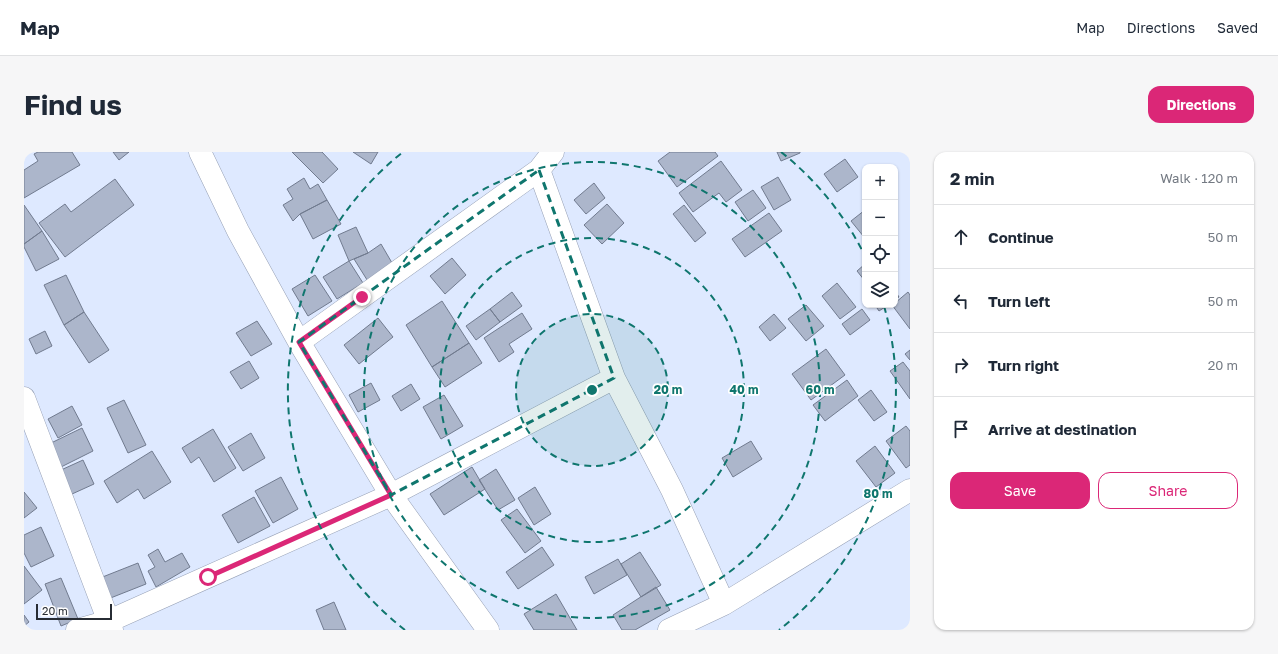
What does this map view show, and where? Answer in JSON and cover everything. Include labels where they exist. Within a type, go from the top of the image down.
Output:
[{"type":"street","points":[[200,152],[238,231],[299,342],[391,495],[488,630]]},
{"type":"street","points":[[299,342],[539,170],[553,152]]},
{"type":"street","points":[[539,170],[614,378],[672,490],[724,604]]},
{"type":"street","points":[[77,630],[110,626],[391,495],[614,378]]},
{"type":"street","points":[[24,398],[110,626]]},
{"type":"street","points":[[669,630],[724,604],[910,490]]},
{"type":"highlighted area","points":[[539,170],[614,378],[391,495],[299,342]]},
{"type":"building","points":[[38,152],[72,152],[80,165],[24,198],[24,170],[38,161],[34,154]]},
{"type":"building","points":[[113,152],[129,152],[119,160]]},
{"type":"building","points":[[292,152],[322,152],[338,169],[323,183]]},
{"type":"building","points":[[353,152],[378,152],[371,164]]},
{"type":"building","points":[[670,152],[715,152],[718,156],[677,187],[658,161]]},
{"type":"building","points":[[777,152],[800,152],[800,153],[781,161]]},
{"type":"building","points":[[845,159],[858,177],[837,192],[824,174]]},
{"type":"building","points":[[721,161],[742,190],[726,202],[719,193],[693,212],[679,193]]},
{"type":"building","points":[[778,177],[791,200],[774,210],[761,187]]},
{"type":"building","points":[[304,178],[310,189],[318,184],[327,200],[300,214],[293,221],[283,205],[293,199],[287,189]]},
{"type":"building","points":[[115,179],[134,205],[65,257],[39,223],[65,204],[71,212]]},
{"type":"building","points":[[594,183],[605,198],[586,214],[574,200]]},
{"type":"building","points":[[753,190],[766,208],[748,221],[735,202]]},
{"type":"building","points":[[327,200],[341,224],[313,239],[300,214]]},
{"type":"building","points":[[607,204],[624,223],[602,244],[584,225]]},
{"type":"building","points":[[24,205],[42,231],[24,244]]},
{"type":"building","points":[[684,205],[706,233],[695,242],[673,214]]},
{"type":"building","points":[[862,212],[862,235],[851,221]]},
{"type":"building","points":[[769,213],[782,231],[745,257],[732,239]]},
{"type":"building","points":[[356,227],[368,253],[349,261],[338,235]]},
{"type":"building","points":[[42,231],[59,259],[36,271],[24,247],[24,244]]},
{"type":"building","points":[[381,244],[395,268],[369,283],[354,259],[368,253]]},
{"type":"building","points":[[452,258],[466,275],[445,294],[430,276]]},
{"type":"building","points":[[349,261],[363,283],[337,299],[323,277]]},
{"type":"building","points":[[862,267],[862,277],[857,271]]},
{"type":"building","points":[[66,275],[84,312],[64,325],[44,285]]},
{"type":"building","points":[[315,275],[332,301],[308,316],[292,289]]},
{"type":"building","points":[[837,283],[856,307],[840,319],[822,296]]},
{"type":"building","points":[[512,292],[522,306],[500,322],[490,309]]},
{"type":"building","points":[[908,292],[910,295],[910,329],[894,308],[898,308],[898,300]]},
{"type":"building","points":[[442,301],[469,343],[432,367],[406,325]]},
{"type":"building","points":[[806,305],[824,326],[806,341],[788,319]]},
{"type":"building","points":[[490,309],[500,322],[476,340],[466,326]]},
{"type":"building","points":[[862,309],[870,320],[850,335],[842,324]]},
{"type":"building","points":[[84,312],[109,350],[89,363],[64,325]]},
{"type":"building","points":[[522,313],[532,329],[509,344],[514,352],[499,362],[484,338]]},
{"type":"building","points":[[774,314],[786,328],[770,341],[759,327]]},
{"type":"building","points":[[378,318],[393,337],[359,364],[344,345]]},
{"type":"building","points":[[257,321],[272,344],[251,356],[236,333]]},
{"type":"building","points":[[45,331],[52,346],[36,354],[29,339]]},
{"type":"building","points":[[469,343],[482,363],[445,387],[432,367]]},
{"type":"building","points":[[826,349],[845,375],[811,400],[792,374]]},
{"type":"building","points":[[910,350],[910,360],[905,354]]},
{"type":"building","points":[[249,361],[259,378],[241,389],[230,372]]},
{"type":"building","points":[[903,362],[910,371],[910,399],[890,371]]},
{"type":"building","points":[[847,380],[858,396],[825,421],[813,405]]},
{"type":"building","points":[[371,383],[380,400],[358,412],[349,395]]},
{"type":"building","points":[[411,384],[420,399],[401,411],[392,396]]},
{"type":"building","points":[[871,390],[887,412],[874,421],[858,400]]},
{"type":"building","points":[[444,395],[463,426],[441,439],[423,407]]},
{"type":"building","points":[[124,400],[146,445],[128,453],[107,408]]},
{"type":"building","points":[[72,406],[82,425],[58,438],[48,419]]},
{"type":"building","points":[[906,426],[910,431],[910,465],[906,468],[886,441]]},
{"type":"building","points":[[82,428],[93,451],[61,467],[49,444]]},
{"type":"building","points":[[213,429],[236,468],[214,482],[199,457],[191,463],[182,448]]},
{"type":"building","points":[[251,433],[265,458],[243,471],[228,447]]},
{"type":"building","points":[[751,441],[762,459],[733,477],[722,458]]},
{"type":"building","points":[[875,446],[895,473],[876,487],[856,461]]},
{"type":"building","points":[[152,451],[171,482],[144,499],[138,489],[117,503],[104,481]]},
{"type":"building","points":[[83,460],[94,484],[72,494],[61,470]]},
{"type":"building","points":[[472,467],[485,489],[444,515],[430,494]]},
{"type":"building","points":[[496,469],[515,500],[498,510],[479,480]]},
{"type":"building","points":[[281,477],[298,509],[273,523],[255,491]]},
{"type":"building","points":[[535,487],[551,514],[534,525],[518,498]]},
{"type":"building","points":[[24,492],[37,508],[24,518]]},
{"type":"building","points":[[254,497],[270,526],[238,543],[222,515]]},
{"type":"building","points":[[517,509],[541,541],[525,553],[501,520]]},
{"type":"building","points":[[41,527],[54,556],[31,567],[24,553],[24,535]]},
{"type":"building","points":[[542,547],[554,565],[518,589],[506,572]]},
{"type":"building","points":[[158,549],[165,562],[182,553],[190,567],[156,587],[148,571],[155,567],[148,555]]},
{"type":"building","points":[[640,552],[661,585],[641,597],[621,564]]},
{"type":"building","points":[[618,559],[627,575],[594,594],[585,577]]},
{"type":"building","points":[[138,563],[146,584],[108,599],[100,578]]},
{"type":"building","points":[[24,566],[42,590],[24,604]]},
{"type":"building","points":[[61,578],[78,619],[61,626],[45,584]]},
{"type":"building","points":[[656,587],[670,610],[635,630],[622,630],[613,615]]},
{"type":"building","points":[[556,594],[577,630],[534,630],[524,614]]},
{"type":"building","points":[[334,602],[346,630],[324,630],[316,610]]},
{"type":"building","points":[[24,615],[29,622],[24,626]]},
{"type":"route","points":[[208,577],[391,495],[299,342],[362,297]]}]
